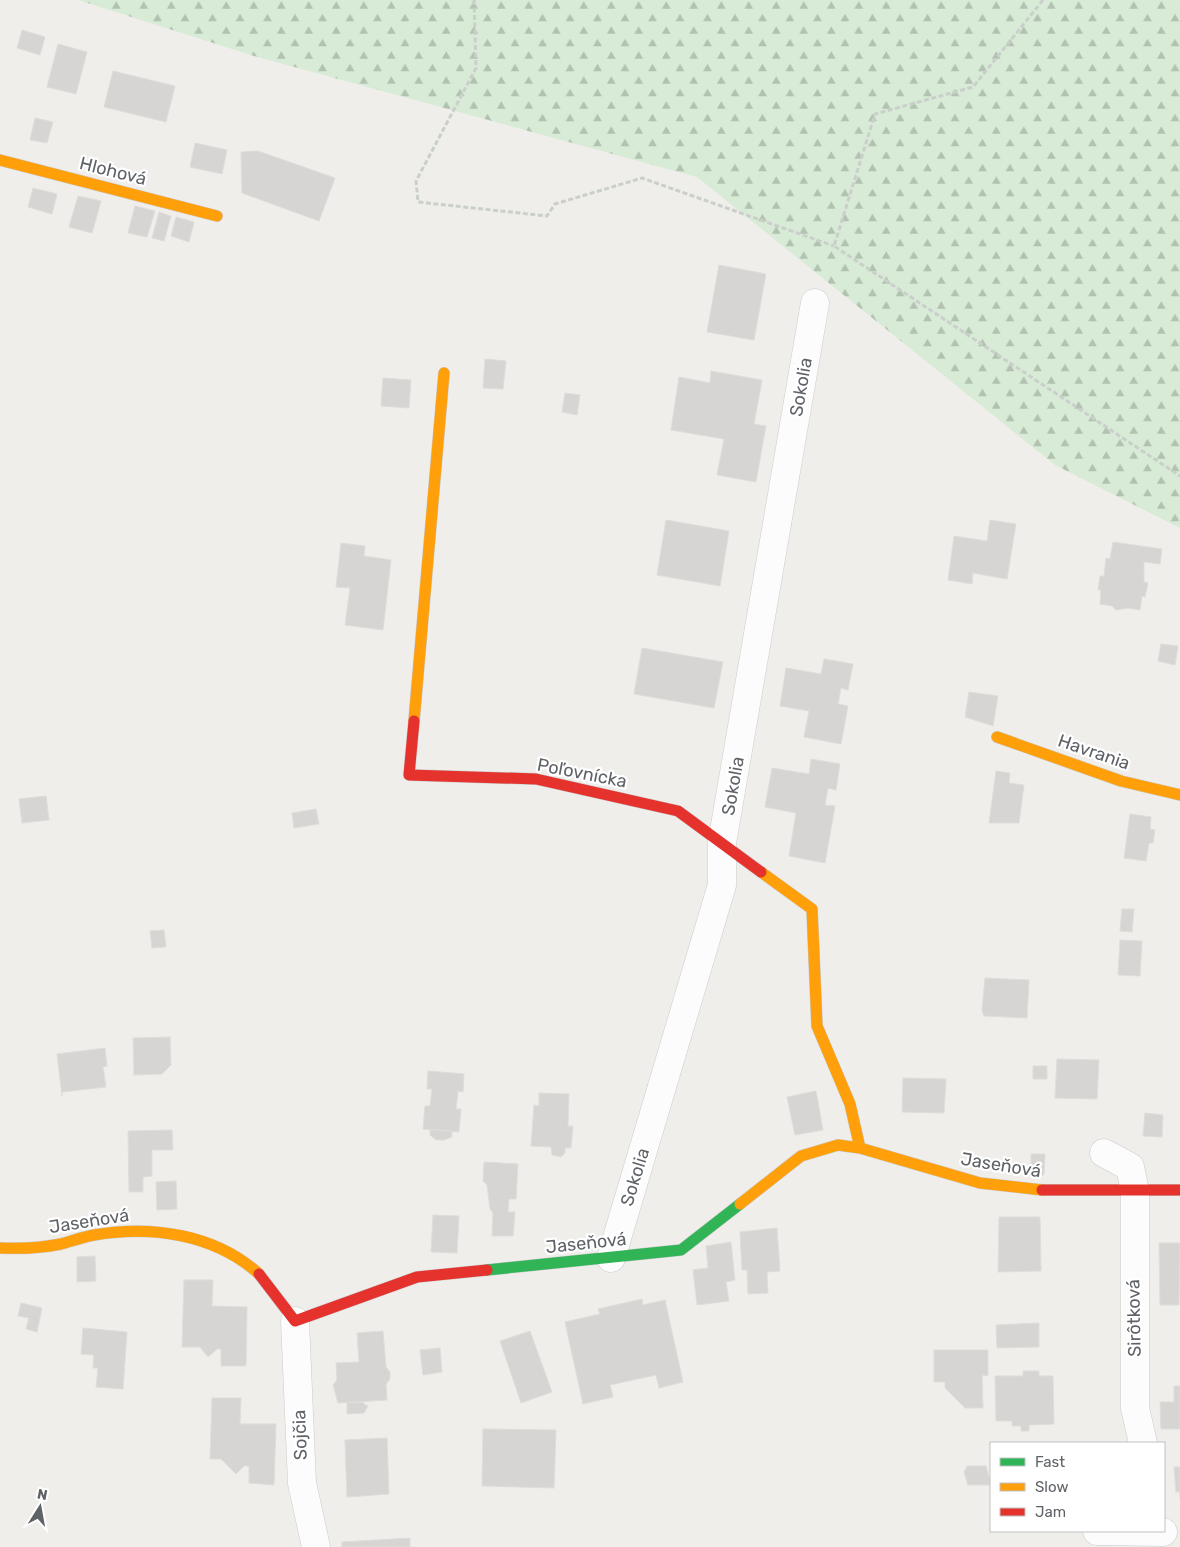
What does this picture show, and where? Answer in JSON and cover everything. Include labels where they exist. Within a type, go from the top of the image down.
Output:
[{"type":"street","name":"Hlohová","points":[[0,160],[217,216]]},
{"type":"street","name":"Sokolia","points":[[610,1258],[722,885],[722,843],[815,303]]},
{"type":"street","name":"Poľovnícka","points":[[444,373],[409,776],[536,779],[678,811],[812,909],[817,1026],[850,1104],[860,1148]]},
{"type":"street","name":"Havrania","points":[[997,737],[1121,781],[1180,795]]},
{"type":"street","name":"Jaseňová","points":[[0,1248],[16,1249],[67,1243],[90,1236],[114,1232],[145,1230],[189,1238],[220,1247],[242,1260],[257,1273],[295,1321],[417,1277],[681,1250],[801,1156],[838,1145],[860,1148],[980,1183],[1050,1191],[1180,1190]]},
{"type":"street","name":"Sirôtková","points":[[1104,1153],[1130,1167],[1135,1191],[1133,1279],[1135,1408],[1143,1442]]},
{"type":"street","name":"Sojčia","points":[[295,1321],[302,1483],[316,1547]]},
{"type":"street","points":[[1108,1532],[1166,1537]]},
{"type":"path","points":[[474,0],[476,68],[416,181],[418,202],[547,216],[555,204],[642,178],[834,246],[1180,476]]},
{"type":"path","points":[[834,246],[875,114],[973,87],[1044,0]]},
{"type":"green space","points":[[78,0],[1180,0],[1180,528],[1055,465],[697,177],[254,56]]},
{"type":"building","points":[[22,30],[45,37],[40,55],[17,48]]},
{"type":"building","points":[[58,44],[87,52],[76,94],[47,87]]},
{"type":"building","points":[[113,71],[175,86],[166,122],[104,107]]},
{"type":"building","points":[[35,118],[53,122],[47,143],[30,140]]},
{"type":"building","points":[[195,143],[227,150],[222,174],[190,167]]},
{"type":"building","points":[[258,151],[335,178],[319,221],[242,193],[241,152]]},
{"type":"building","points":[[33,188],[57,194],[52,214],[28,207]]},
{"type":"building","points":[[78,196],[101,201],[92,233],[69,227]]},
{"type":"building","points":[[135,206],[155,211],[147,237],[128,233]]},
{"type":"building","points":[[159,212],[171,216],[164,241],[152,238]]},
{"type":"building","points":[[176,217],[194,222],[189,242],[171,236]]},
{"type":"building","points":[[719,265],[766,274],[754,340],[707,332]]},
{"type":"building","points":[[485,359],[506,361],[503,389],[483,388]]},
{"type":"building","points":[[711,371],[762,380],[754,424],[766,426],[756,482],[717,475],[724,439],[671,430],[679,377],[710,383]]},
{"type":"building","points":[[383,378],[411,380],[409,408],[381,406]]},
{"type":"building","points":[[565,393],[580,395],[577,415],[562,412]]},
{"type":"building","points":[[666,520],[729,531],[720,586],[657,575]]},
{"type":"building","points":[[990,520],[1016,524],[1007,579],[973,573],[972,584],[948,580],[954,536],[987,541]]},
{"type":"building","points":[[1113,542],[1162,549],[1160,564],[1144,562],[1144,582],[1148,583],[1145,597],[1142,596],[1140,610],[1128,608],[1116,610],[1112,606],[1100,604],[1101,590],[1098,590],[1100,576],[1104,576],[1106,558],[1110,559]]},
{"type":"building","points":[[341,543],[365,546],[364,556],[391,560],[383,630],[345,625],[350,588],[336,587]]},
{"type":"building","points":[[1161,644],[1178,646],[1175,665],[1158,661]]},
{"type":"building","points":[[642,648],[723,662],[714,708],[634,694]]},
{"type":"building","points":[[824,659],[853,664],[848,690],[841,688],[838,704],[848,706],[841,744],[804,737],[809,711],[780,706],[786,668],[821,674]]},
{"type":"building","points":[[969,692],[998,696],[993,726],[965,717]]},
{"type":"building","points":[[811,759],[840,764],[836,790],[828,788],[825,805],[835,806],[825,863],[789,856],[796,813],[765,807],[772,768],[809,774]]},
{"type":"building","points":[[996,771],[1010,773],[1009,783],[1024,785],[1019,823],[989,823]]},
{"type":"building","points":[[46,796],[49,820],[22,823],[19,799]]},
{"type":"building","points":[[316,809],[319,824],[294,828],[292,813]]},
{"type":"building","points":[[1130,814],[1151,817],[1150,829],[1155,830],[1153,843],[1149,843],[1146,861],[1124,858]]},
{"type":"building","points":[[1122,909],[1134,909],[1132,932],[1120,931]]},
{"type":"building","points":[[164,930],[166,947],[152,948],[150,931]]},
{"type":"building","points":[[1120,940],[1142,941],[1140,976],[1118,975]]},
{"type":"building","points":[[985,978],[1029,980],[1027,1018],[984,1016],[982,1010]]},
{"type":"building","points":[[170,1037],[171,1065],[162,1074],[134,1075],[133,1038]]},
{"type":"building","points":[[105,1048],[107,1066],[103,1067],[106,1087],[62,1092],[62,1096],[57,1054]]},
{"type":"building","points":[[1057,1059],[1099,1060],[1097,1099],[1055,1098]]},
{"type":"building","points":[[1033,1066],[1047,1066],[1047,1079],[1033,1079]]},
{"type":"building","points":[[428,1071],[464,1074],[463,1092],[458,1091],[456,1109],[461,1109],[459,1132],[423,1129],[425,1106],[430,1106],[432,1089],[427,1089]]},
{"type":"building","points":[[903,1078],[946,1079],[944,1113],[902,1112]]},
{"type":"building","points":[[816,1091],[823,1130],[795,1135],[787,1097]]},
{"type":"building","points":[[539,1093],[569,1094],[568,1126],[573,1126],[571,1148],[565,1148],[565,1153],[561,1157],[552,1155],[551,1147],[531,1146],[534,1105],[539,1106]]},
{"type":"building","points":[[1145,1113],[1163,1115],[1162,1137],[1143,1136]]},
{"type":"building","points":[[430,1129],[452,1131],[452,1137],[436,1140],[430,1135]]},
{"type":"building","points":[[172,1130],[173,1150],[152,1150],[152,1176],[143,1177],[143,1192],[129,1192],[128,1131]]},
{"type":"building","points":[[1031,1154],[1045,1154],[1044,1175],[1031,1175]]},
{"type":"building","points":[[484,1162],[518,1164],[516,1199],[509,1199],[508,1212],[515,1212],[513,1236],[492,1236],[493,1213],[490,1209],[487,1185],[483,1181]]},
{"type":"building","points":[[176,1181],[177,1209],[157,1210],[156,1182]]},
{"type":"building","points":[[433,1215],[459,1216],[457,1253],[431,1252]]},
{"type":"building","points":[[999,1217],[1040,1217],[1041,1271],[998,1272]]},
{"type":"building","points":[[777,1228],[780,1271],[767,1272],[768,1293],[748,1294],[747,1270],[742,1270],[740,1232]]},
{"type":"building","points":[[731,1242],[735,1280],[726,1282],[729,1301],[697,1305],[693,1270],[708,1268],[706,1246]]},
{"type":"building","points":[[1159,1243],[1180,1243],[1179,1305],[1160,1305]]},
{"type":"building","points":[[95,1256],[96,1281],[77,1282],[77,1257]]},
{"type":"building","points":[[184,1280],[213,1280],[212,1306],[247,1307],[246,1366],[221,1366],[221,1349],[217,1349],[208,1357],[200,1347],[182,1347]]},
{"type":"building","points":[[642,1299],[643,1305],[665,1300],[683,1382],[659,1388],[656,1375],[610,1385],[613,1397],[583,1404],[565,1322],[600,1314],[598,1309]]},
{"type":"building","points":[[21,1303],[42,1308],[37,1332],[26,1329],[29,1318],[18,1316]]},
{"type":"building","points":[[1039,1323],[1039,1347],[997,1348],[996,1325]]},
{"type":"building","points":[[83,1328],[127,1332],[123,1389],[96,1387],[98,1368],[93,1368],[94,1355],[81,1354]]},
{"type":"building","points":[[383,1331],[386,1367],[390,1372],[390,1379],[386,1384],[387,1400],[338,1403],[333,1385],[337,1380],[336,1363],[359,1362],[357,1333]]},
{"type":"building","points":[[530,1331],[552,1392],[521,1403],[500,1341]]},
{"type":"building","points":[[440,1348],[442,1372],[423,1375],[420,1350]]},
{"type":"building","points":[[934,1350],[988,1350],[988,1376],[982,1375],[983,1408],[965,1408],[945,1388],[945,1382],[934,1382]]},
{"type":"building","points":[[1023,1371],[1039,1371],[1039,1376],[1053,1376],[1054,1424],[1029,1425],[1029,1431],[1021,1431],[1021,1426],[1012,1426],[1012,1421],[996,1421],[995,1376],[1023,1376]]},
{"type":"building","points":[[1174,1386],[1180,1386],[1180,1429],[1161,1429],[1160,1402],[1174,1402]]},
{"type":"building","points":[[212,1398],[241,1398],[240,1424],[276,1424],[274,1485],[249,1483],[249,1466],[244,1466],[236,1474],[221,1459],[210,1459]]},
{"type":"building","points":[[363,1402],[368,1406],[364,1413],[347,1414],[347,1403]]},
{"type":"building","points":[[483,1429],[556,1430],[554,1488],[482,1486]]},
{"type":"building","points":[[387,1438],[389,1494],[347,1497],[345,1440]]},
{"type":"building","points":[[967,1466],[986,1466],[990,1485],[968,1485],[964,1472]]},
{"type":"building","points":[[1174,1467],[1180,1467],[1180,1492],[1176,1492]]},
{"type":"building","points":[[410,1538],[410,1547],[342,1547],[342,1542]]},
{"type":"traffic: fast","points":[[487,1270],[681,1250],[740,1204]]},
{"type":"traffic: slow","points":[[0,160],[217,216]]},
{"type":"traffic: slow","points":[[414,721],[444,373]]},
{"type":"traffic: slow","points":[[997,737],[1121,781],[1180,795]]},
{"type":"traffic: slow","points":[[761,872],[812,909],[817,1026],[850,1104],[860,1148]]},
{"type":"traffic: slow","points":[[740,1204],[801,1156],[838,1145],[860,1148],[980,1183],[1042,1190]]},
{"type":"traffic: slow","points":[[0,1248],[23,1248],[61,1244],[90,1236],[116,1232],[160,1232],[202,1241],[242,1260],[259,1274]]},
{"type":"traffic: jam","points":[[414,721],[409,775],[536,779],[678,811],[761,872]]},
{"type":"traffic: jam","points":[[1042,1190],[1180,1190]]},
{"type":"traffic: jam","points":[[259,1274],[295,1321],[417,1277],[487,1270]]}]
